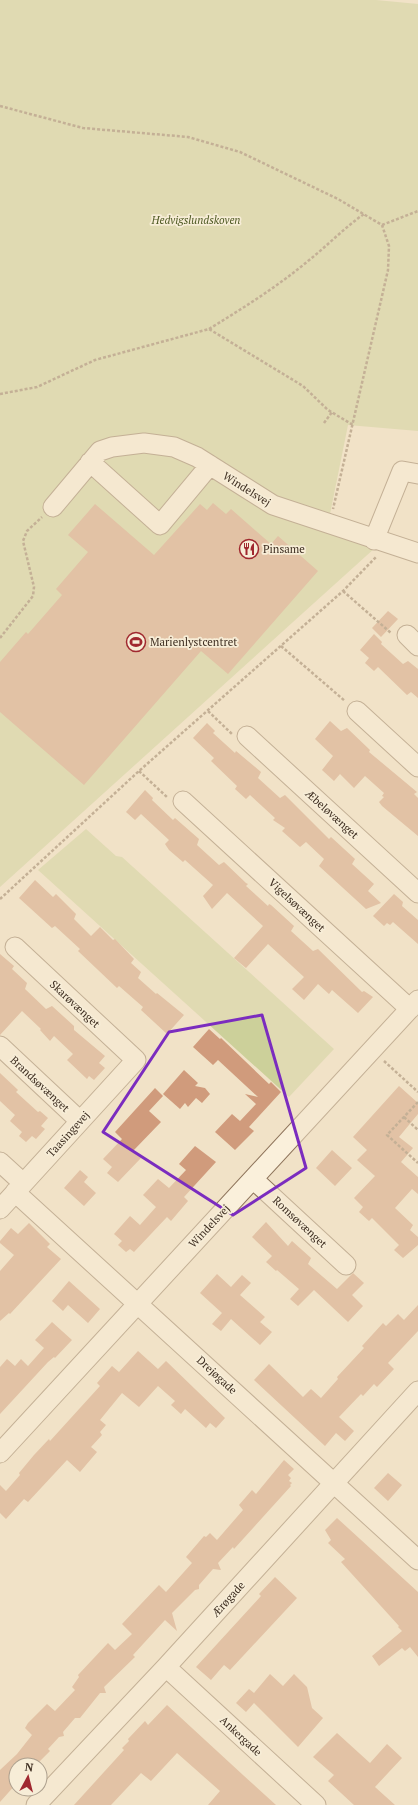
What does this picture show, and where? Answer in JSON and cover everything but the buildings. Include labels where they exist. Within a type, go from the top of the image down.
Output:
[{"type":"street","name":"Windelsvej","points":[[95,457],[112,447],[144,443],[174,447],[197,457],[272,505],[418,553]]},
{"type":"street","points":[[53,507],[95,457],[160,525],[210,465]]},
{"type":"street","points":[[381,542],[402,472],[418,474]]},
{"type":"street","points":[[357,711],[418,767]]},
{"type":"street","name":"Æbeløvænget","points":[[247,736],[418,893]]},
{"type":"street","name":"Vigelsøvænget","points":[[183,801],[414,1004]]},
{"type":"street","name":"Skarøvænget","points":[[15,947],[136,1060]]},
{"type":"street","name":"Windelsvej","points":[[0,1453],[414,1004]]},
{"type":"street","name":"Brandsøvænget","points":[[0,1046],[80,1121]]},
{"type":"street","name":"Taasingevej","points":[[0,1209],[136,1060]]},
{"type":"street","name":"Drejøgade","points":[[0,1162],[19,1188],[138,1303],[418,1560]]},
{"type":"street","name":"Romsøvænget","points":[[253,1179],[346,1265]]},
{"type":"street","name":"Ærøgade","points":[[36,1805],[166,1667],[418,1391]]},
{"type":"street","name":"Ankergade","points":[[166,1667],[309,1803]]},
{"type":"path","points":[[0,106],[83,128],[188,137],[240,152],[364,214],[382,225],[389,246],[388,270],[330,525]]},
{"type":"path","points":[[382,225],[418,211]]},
{"type":"path","points":[[0,394],[37,387],[95,360],[209,329],[251,303],[308,261],[349,225],[364,214]]},
{"type":"path","points":[[209,329],[302,386],[332,412],[352,425]]},
{"type":"path","points":[[324,423],[332,412]]},
{"type":"path","points":[[0,638],[33,596],[34,587],[23,541],[27,531],[53,507]]},
{"type":"path","points":[[0,899],[139,771],[343,591],[381,542]]},
{"type":"path","points":[[343,591],[398,639],[412,641]]},
{"type":"path","points":[[281,646],[357,711]]},
{"type":"path","points":[[208,711],[240,742],[247,736]]},
{"type":"path","points":[[139,771],[176,805],[183,801]]},
{"type":"path","points":[[372,1050],[418,1092]]},
{"type":"path","points":[[418,1102],[388,1135],[418,1163]]},
{"type":"path","points":[[404,1117],[418,1130]]},
{"type":"highlighted area","points":[[262,1015],[306,1168],[233,1215],[103,1132],[169,1032]]},
{"type":"green space","name":"Hedvigslundskoven","points":[[0,0],[376,0],[418,4],[418,431],[348,425],[329,519],[386,538],[0,887]]},
{"type":"green space","points":[[86,829],[116,856],[122,857],[334,1049],[289,1097],[38,870]]},
{"type":"place","name":"Pinsame","points":[[249,549]]},
{"type":"place","name":"Marienlystcentret","points":[[136,642]]}]
